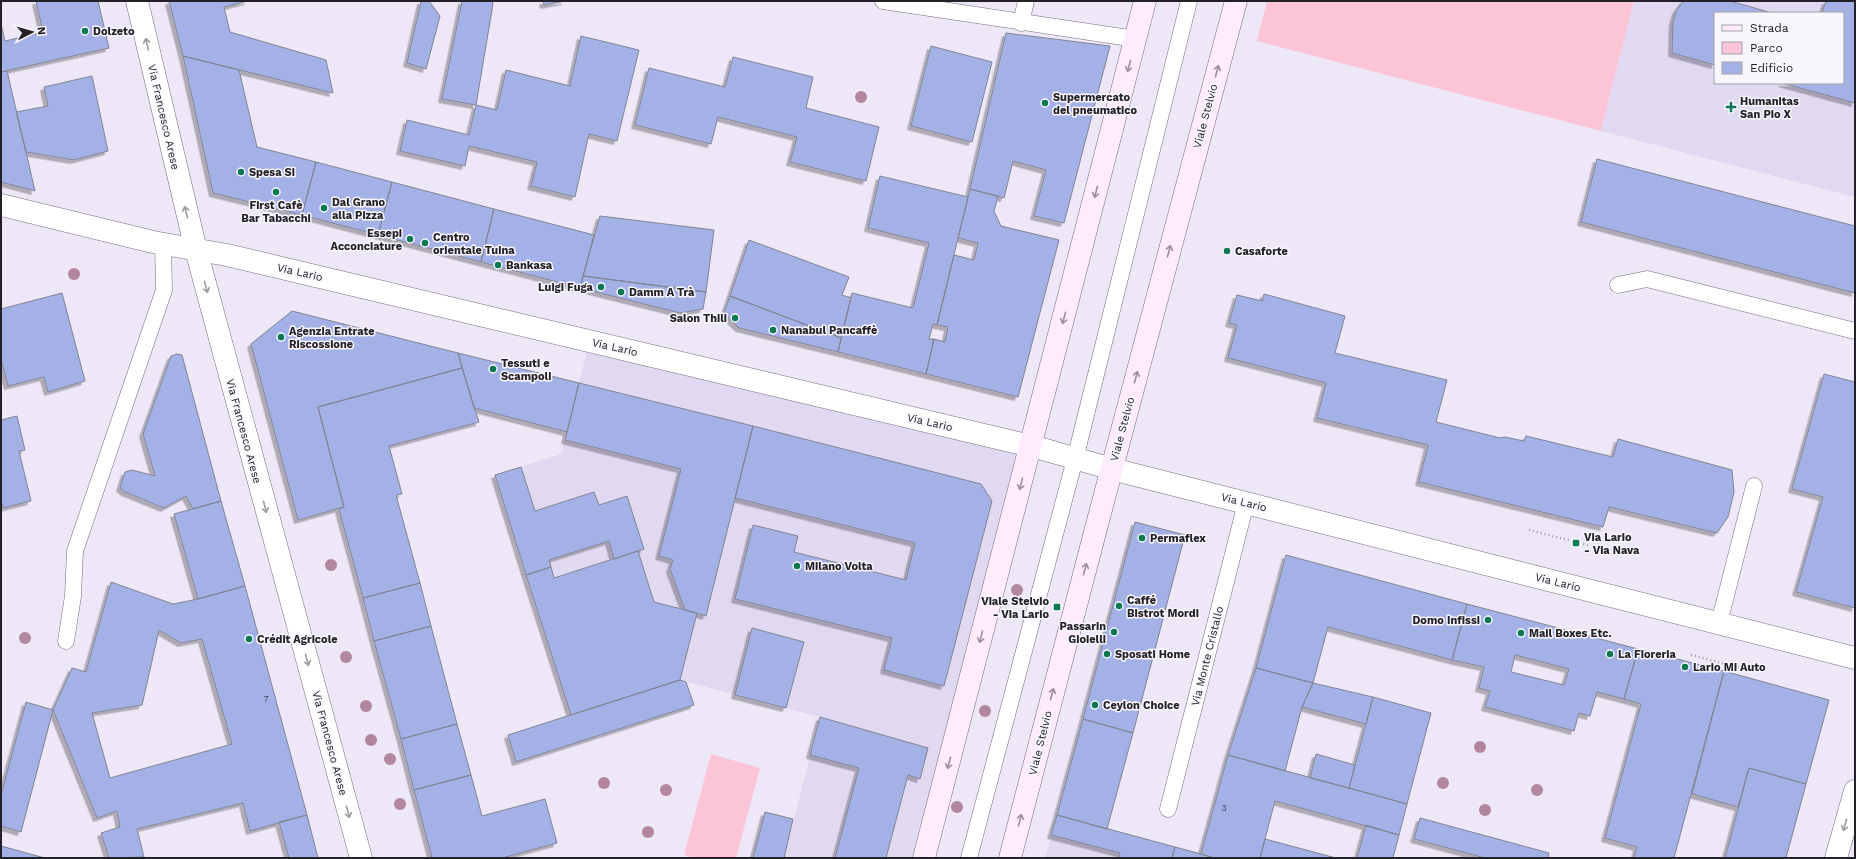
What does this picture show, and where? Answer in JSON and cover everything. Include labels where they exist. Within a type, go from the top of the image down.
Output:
[{"type":"main road","points":[[924,858],[1145,1]]},
{"type":"main road","name":"Viale Stelvio","points":[[1010,858],[1236,1]]},
{"type":"street","name":"Via Francesco Arese","points":[[137,1],[196,250],[361,858]]},
{"type":"street","name":"Via Lario","points":[[1,205],[163,244],[234,257],[1031,446],[1112,469],[1855,658]]},
{"type":"street","points":[[1836,858],[1855,791]]},
{"type":"lane","points":[[883,1],[1136,39]]},
{"type":"lane","points":[[1021,22],[1026,1]]},
{"type":"lane","points":[[969,858],[1075,459],[1189,1]]},
{"type":"lane","points":[[66,641],[73,596],[75,551],[164,290],[163,244]]},
{"type":"lane","points":[[1618,285],[1647,279],[1855,331]]},
{"type":"lane","points":[[1719,623],[1754,486]]},
{"type":"lane","name":"Via Monte Cristallo","points":[[1168,809],[1246,503]]},
{"type":"path","points":[[1529,530],[1588,545]]},
{"type":"path","points":[[1691,655],[1756,672]]},
{"type":"shaded area","name":"Humanitas San Pio X","points":[[1634,1],[1855,1],[1855,197],[1601,131]]},
{"type":"shaded area","points":[[587,351],[1024,451],[917,858],[753,858],[765,812],[794,819],[820,717],[680,680],[571,715],[495,475],[561,454]]},
{"type":"shaded area","points":[[1057,815],[1214,858],[1045,858]]},
{"type":"green space","points":[[1267,1],[1634,1],[1601,131],[1257,41]]},
{"type":"green space","points":[[711,754],[760,768],[736,858],[693,858],[684,855]]},
{"type":"building","points":[[36,1],[98,1],[109,48],[1,72],[1,24],[5,41],[43,32]]},
{"type":"building","points":[[169,1],[248,1],[224,7],[230,32],[326,60],[333,93],[183,56]]},
{"type":"building","points":[[421,1],[429,1],[440,16],[426,69],[407,63]]},
{"type":"building","points":[[462,1],[492,1],[493,4],[476,105],[442,99]]},
{"type":"building","points":[[543,1],[565,1],[544,5]]},
{"type":"building","points":[[1683,1],[1730,1],[1768,12],[1714,12],[1714,65],[1672,53],[1673,22],[1676,11]]},
{"type":"building","points":[[1826,1],[1855,1],[1855,103],[1786,84],[1844,84],[1844,12],[1822,12]]},
{"type":"building","points":[[1006,33],[1110,46],[1064,223],[1034,216],[1046,170],[1013,161],[1004,198],[970,189]]},
{"type":"building","points":[[581,36],[639,50],[617,141],[589,134],[575,197],[531,186],[537,162],[469,146],[465,166],[400,151],[407,120],[469,135],[476,105],[497,110],[506,70],[570,86]]},
{"type":"building","points":[[931,46],[992,62],[972,142],[911,126]]},
{"type":"building","points":[[183,56],[239,70],[257,147],[316,162],[302,215],[213,193]]},
{"type":"building","points":[[733,57],[813,77],[806,108],[879,127],[866,181],[790,162],[797,137],[718,117],[711,144],[635,125],[649,68],[725,87]]},
{"type":"building","points":[[7,71],[35,191],[1,182],[1,72]]},
{"type":"building","points":[[92,76],[108,151],[74,160],[26,152],[16,112],[48,106],[44,87]]},
{"type":"building","points":[[1597,159],[1855,226],[1855,293],[1581,222]]},
{"type":"building","points":[[316,162],[392,182],[378,235],[302,215]]},
{"type":"building","points":[[880,176],[968,197],[937,325],[933,324],[929,339],[934,339],[926,374],[838,352],[852,293],[913,308],[929,243],[868,228]]},
{"type":"building","points":[[392,182],[494,209],[481,262],[378,235]]},
{"type":"building","points":[[970,189],[998,196],[994,211],[1001,226],[1059,240],[1018,397],[926,374],[934,339],[945,342],[948,327],[937,325],[954,255],[974,260],[978,243],[958,238]]},
{"type":"building","points":[[494,209],[594,235],[580,288],[481,262]]},
{"type":"building","points":[[600,216],[714,230],[706,292],[583,276]]},
{"type":"building","points":[[749,240],[849,277],[842,295],[851,298],[841,338],[730,296]]},
{"type":"building","points":[[583,276],[706,292],[703,309],[680,313],[580,288]]},
{"type":"building","points":[[62,293],[85,381],[48,392],[44,377],[8,386],[1,359],[1,309]]},
{"type":"building","points":[[1264,294],[1345,316],[1335,353],[1447,380],[1436,422],[1500,438],[1505,437],[1524,441],[1526,436],[1613,457],[1618,439],[1732,470],[1734,492],[1728,517],[1717,533],[1609,507],[1603,527],[1419,482],[1428,445],[1317,418],[1326,383],[1228,358],[1237,325],[1229,323],[1237,295],[1262,301]]},
{"type":"building","points":[[730,296],[841,338],[838,352],[739,328],[724,313]]},
{"type":"building","points":[[292,311],[458,353],[462,368],[318,407],[344,507],[298,520],[251,344]]},
{"type":"building","points":[[458,353],[579,383],[567,432],[474,408]]},
{"type":"building","points":[[177,354],[182,355],[221,501],[193,509],[186,496],[164,508],[125,492],[120,488],[125,472],[132,470],[155,476],[143,434],[171,356]]},
{"type":"building","points":[[462,368],[479,422],[389,446],[402,494],[396,495],[420,583],[363,598],[339,509],[344,507],[318,407]]},
{"type":"building","points":[[1824,374],[1855,382],[1855,608],[1796,592],[1823,497],[1792,489]]},
{"type":"building","points":[[579,383],[753,426],[706,616],[685,610],[670,569],[673,560],[659,556],[681,469],[565,440]]},
{"type":"building","points":[[17,416],[25,450],[19,451],[31,501],[3,508],[1,500],[1,420]]},
{"type":"building","name":"Milano Volta","points":[[753,426],[981,484],[992,501],[944,686],[884,670],[892,638],[735,599],[753,525],[798,536],[794,552],[906,580],[915,543],[735,498]]},
{"type":"building","points":[[521,467],[535,511],[594,492],[599,505],[627,496],[644,549],[614,559],[609,541],[549,560],[551,567],[526,575],[495,475]]},
{"type":"building","points":[[221,501],[245,586],[198,599],[174,514]]},
{"type":"building","points":[[1135,522],[1185,535],[1133,733],[1083,719]]},
{"type":"building","points":[[638,551],[654,602],[697,613],[680,680],[571,715],[526,575],[551,567],[554,578]]},
{"type":"building","points":[[1286,555],[1467,604],[1452,660],[1328,627],[1313,683],[1256,668]]},
{"type":"building","points":[[111,582],[173,604],[198,599],[245,586],[307,815],[250,831],[243,803],[137,829],[144,857],[109,858],[101,833],[120,827],[117,811],[97,818],[53,710],[72,668],[86,672]],"holes":[[[159,630],[181,643],[202,639],[232,744],[110,778],[92,713],[142,705]]]},
{"type":"building","points":[[420,583],[431,626],[374,641],[363,598]]},
{"type":"building","points":[[1467,604],[1638,649],[1624,699],[1597,692],[1590,716],[1579,713],[1574,731],[1485,707],[1490,691],[1479,688],[1484,667],[1452,660]],"holes":[[[1515,655],[1569,669],[1564,685],[1511,672]]]},
{"type":"building","points":[[431,626],[457,724],[401,739],[374,641]]},
{"type":"building","points":[[752,628],[804,642],[786,708],[735,695]]},
{"type":"building","points":[[1638,649],[1724,671],[1674,858],[1634,858],[1637,847],[1605,838],[1641,704],[1624,699]]},
{"type":"building","points":[[1256,668],[1313,683],[1302,707],[1285,771],[1228,755]]},
{"type":"building","points":[[1724,671],[1829,700],[1806,784],[1749,768],[1738,807],[1692,794]]},
{"type":"building","points":[[680,680],[686,682],[694,705],[516,762],[508,735]]},
{"type":"building","points":[[1313,683],[1373,697],[1366,724],[1302,707]]},
{"type":"building","points":[[1373,697],[1431,713],[1407,804],[1349,788]]},
{"type":"building","points":[[26,702],[53,710],[21,832],[1,826],[1,795]]},
{"type":"building","points":[[820,717],[928,748],[920,779],[908,775],[886,858],[835,858],[859,768],[810,755]]},
{"type":"building","points":[[1083,719],[1133,733],[1107,829],[1057,815]]},
{"type":"building","points":[[457,724],[471,775],[414,790],[401,739]]},
{"type":"building","points":[[1316,754],[1355,765],[1349,788],[1310,778]]},
{"type":"building","points":[[1228,755],[1407,804],[1399,835],[1275,801],[1260,858],[1214,858],[1201,854]]},
{"type":"building","points":[[1749,768],[1806,784],[1786,858],[1725,858]]},
{"type":"building","points":[[471,775],[482,816],[545,799],[557,843],[502,858],[432,858],[414,790]]},
{"type":"building","points":[[765,812],[793,819],[784,858],[753,858]]},
{"type":"building","points":[[307,815],[318,858],[289,858],[279,822]]},
{"type":"building","points":[[1057,815],[1175,847],[1172,858],[1119,858],[1120,853],[1051,835]]},
{"type":"building","points":[[1420,818],[1549,853],[1548,858],[1485,858],[1414,839]]},
{"type":"building","points":[[1366,825],[1399,835],[1393,858],[1357,858]]},
{"type":"building","points":[[1265,839],[1336,858],[1260,858]]},
{"type":"building","points":[[1,846],[45,858],[1,858]]},
{"type":"building","points":[[1175,847],[1201,854],[1214,858],[1172,858]]},
{"type":"place","name":"Dolzeto","points":[[85,31]]},
{"type":"place","name":"Supermercato del pneumatico","points":[[1045,103]]},
{"type":"place","name":"Humanitas San Pio X","points":[[1731,107]]},
{"type":"place","name":"Spesa Si","points":[[241,172]]},
{"type":"place","name":"First Cafè Bar Tabacchi","points":[[276,192]]},
{"type":"place","name":"Dal Grano alla Pizza","points":[[324,208]]},
{"type":"place","name":"Essepi Acconciature","points":[[410,239]]},
{"type":"place","name":"Centro orientale Tuina","points":[[425,243]]},
{"type":"place","name":"Casaforte","points":[[1227,251]]},
{"type":"place","name":"Bankasa","points":[[498,265]]},
{"type":"place","name":"Luigi Fuga","points":[[601,287]]},
{"type":"place","name":"Damm A Trà","points":[[621,292]]},
{"type":"place","name":"Salon Thili","points":[[735,318]]},
{"type":"place","name":"Nanabul Pancaffè","points":[[773,330]]},
{"type":"place","name":"Agenzia Entrate Riscossione","points":[[281,337]]},
{"type":"place","name":"Tessuti e Scampoli","points":[[493,369]]},
{"type":"place","name":"Permaflex","points":[[1142,538]]},
{"type":"place","name":"Via Lario - Via Nava","points":[[1576,543]]},
{"type":"place","name":"Milano Volta","points":[[797,566]]},
{"type":"place","name":"Caffé Bistrot Mordi","points":[[1119,606]]},
{"type":"place","name":"Viale Stelvio - Via Lario","points":[[1057,607]]},
{"type":"place","name":"Domo Infissi","points":[[1488,620]]},
{"type":"place","name":"Passarin Gioielli","points":[[1114,632]]},
{"type":"place","name":"Mail Boxes Etc.","points":[[1521,633]]},
{"type":"place","name":"Crédit Agricole","points":[[249,639]]},
{"type":"place","name":"Sposati Home","points":[[1107,654]]},
{"type":"place","name":"La Fioreria","points":[[1610,654]]},
{"type":"place","name":"Lario MI Auto","points":[[1685,667]]},
{"type":"place","name":"Ceylon Choice","points":[[1095,705]]}]
